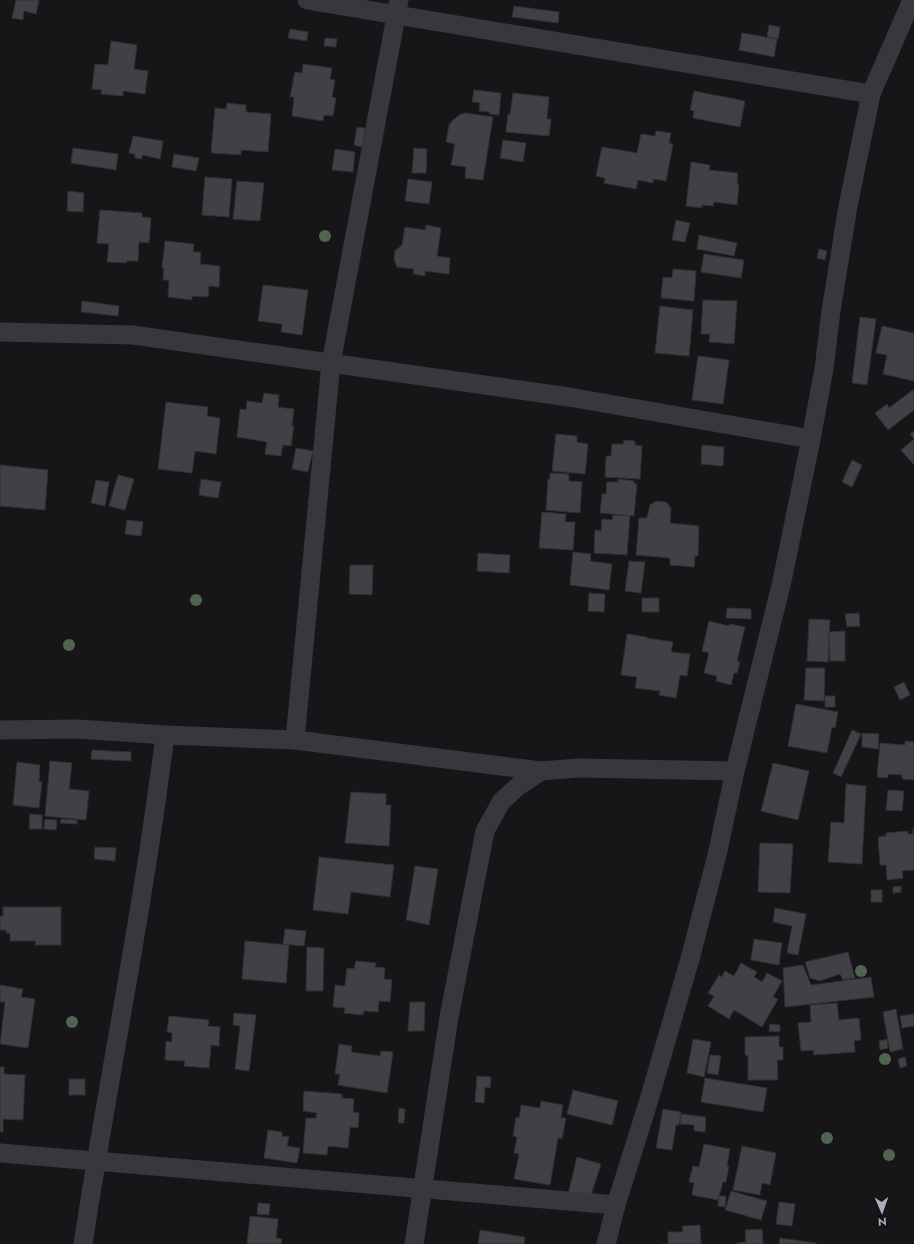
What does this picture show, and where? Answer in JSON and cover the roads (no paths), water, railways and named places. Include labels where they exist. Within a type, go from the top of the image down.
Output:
[{"type":"street","points":[[307,0],[398,8],[871,94]]},
{"type":"street","points":[[606,1244],[616,1205],[648,1103],[690,959],[717,855],[734,771],[782,581],[824,369],[831,311],[848,206],[871,94],[912,0]]},
{"type":"street","points":[[295,740],[331,363],[398,8]]},
{"type":"street","points":[[0,332],[133,335],[569,397],[811,439]]},
{"type":"street","points":[[0,730],[78,729],[165,735],[295,740],[541,771],[578,768],[734,771]]},
{"type":"street","points":[[82,1244],[95,1161],[144,887],[165,735]]},
{"type":"street","points":[[414,1244],[449,1017],[486,831],[501,802],[517,787],[541,771]]},
{"type":"street","points":[[0,1153],[616,1205]]}]
